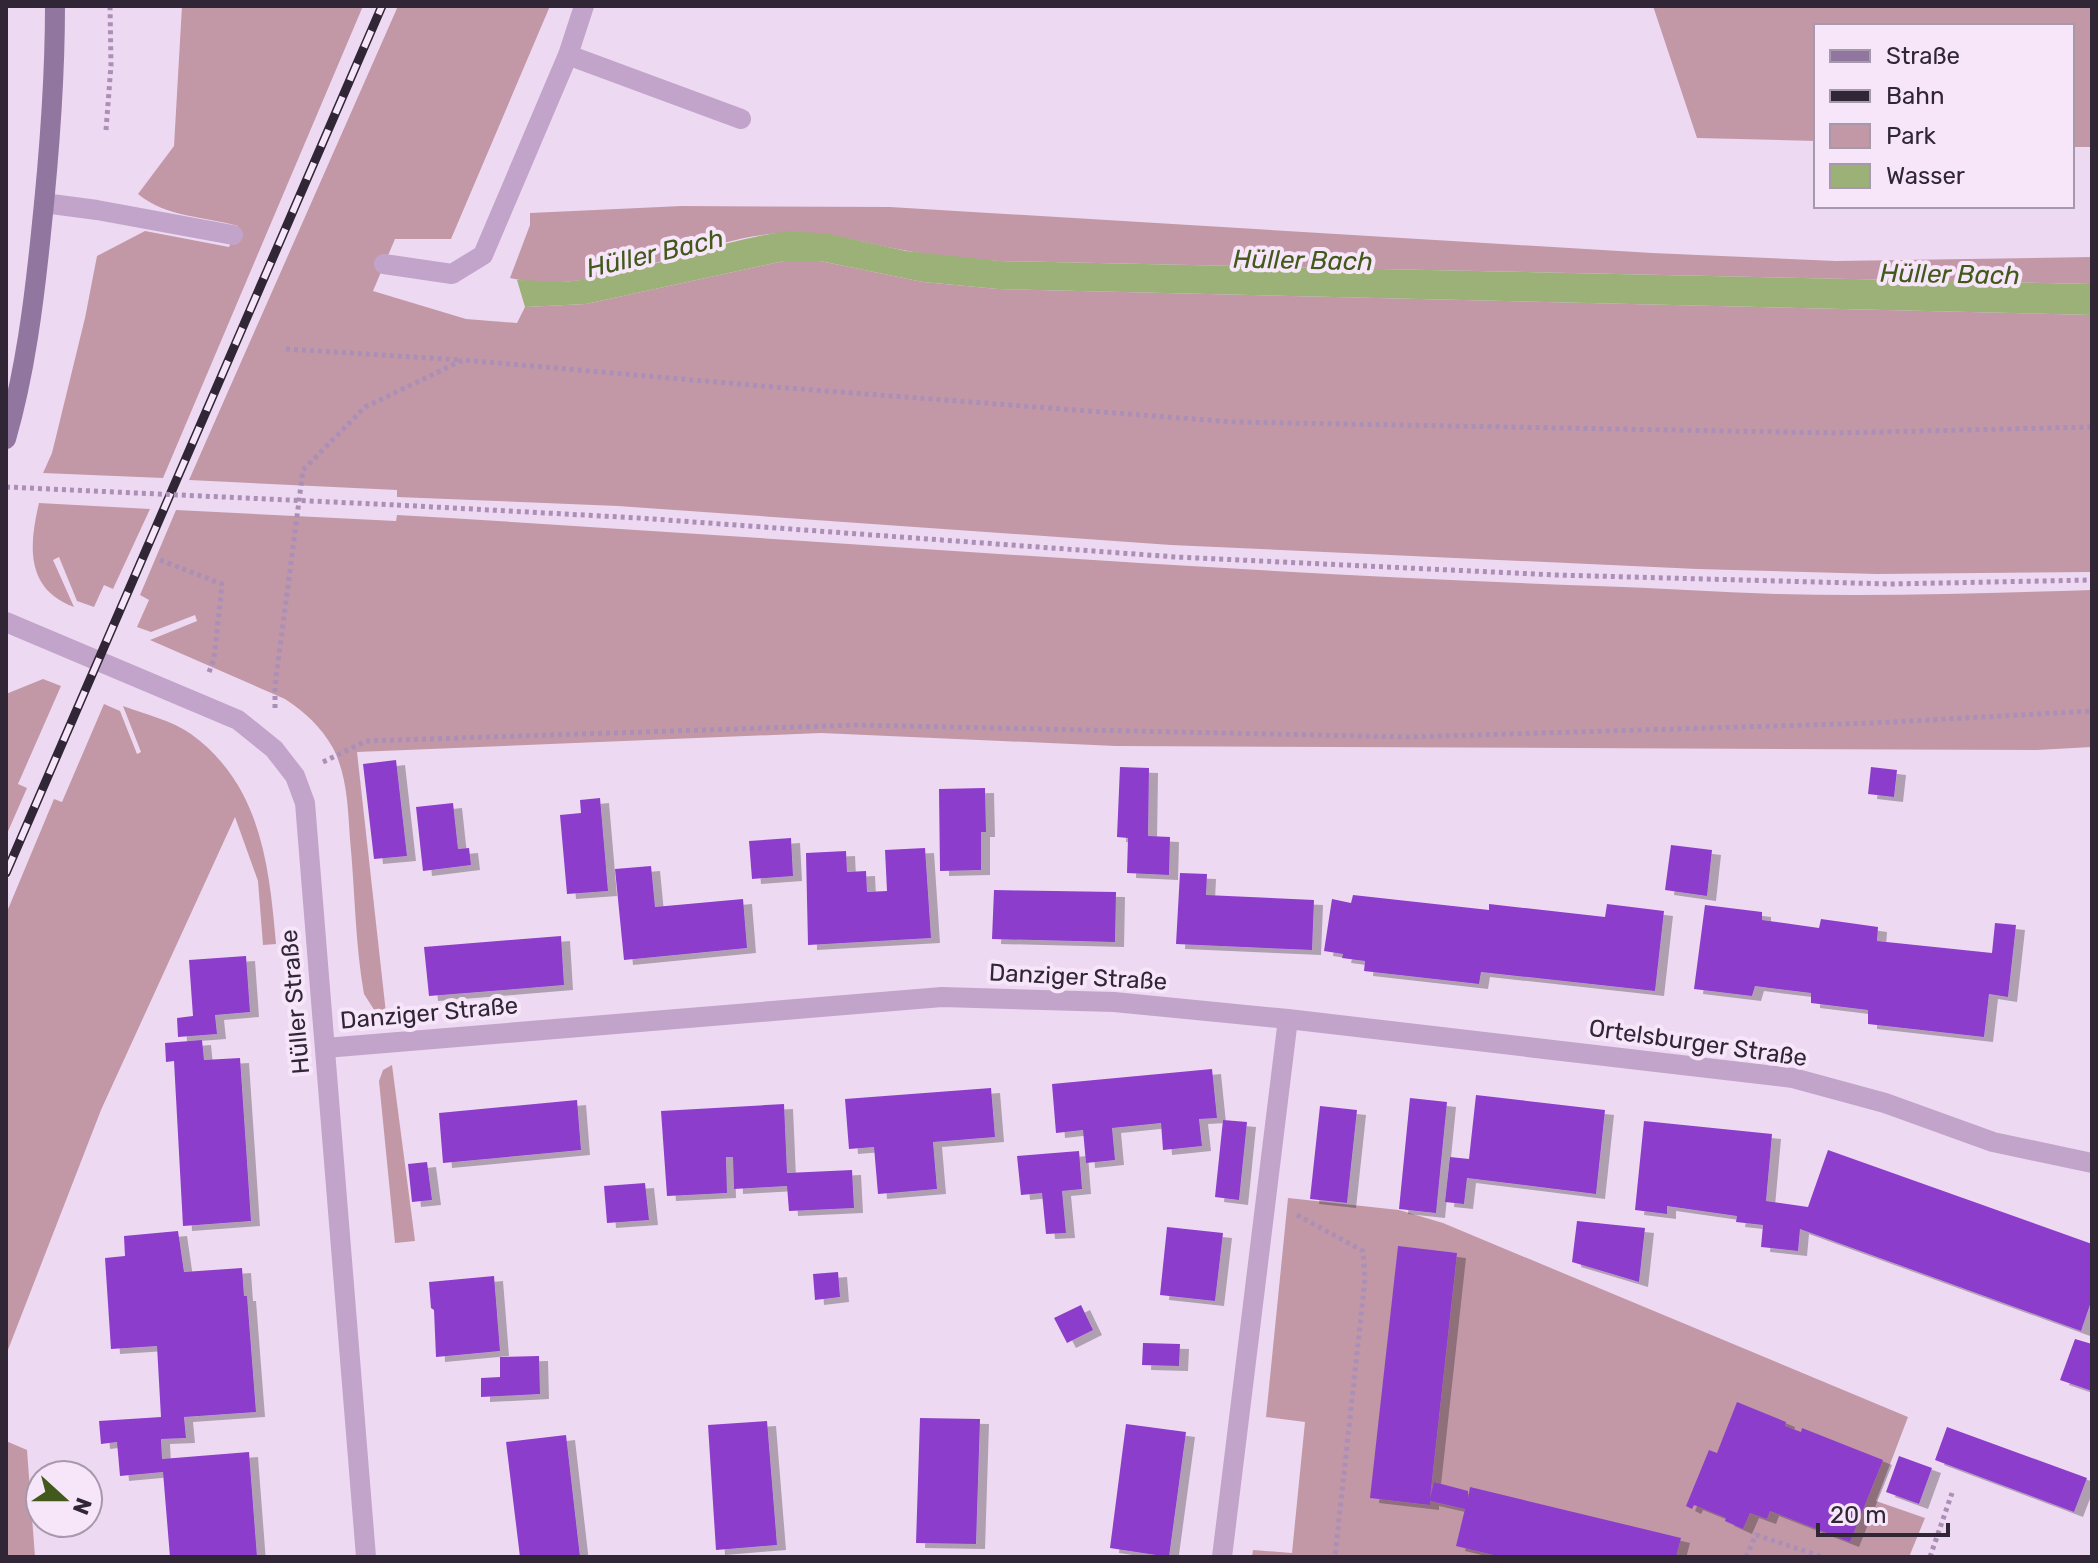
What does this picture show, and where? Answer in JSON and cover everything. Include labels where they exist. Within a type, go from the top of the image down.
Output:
[{"type":"main road","points":[[6,439],[28,339],[44,203],[55,6]]},
{"type":"street","points":[[384,264],[452,274],[483,255],[568,55],[584,6]]},
{"type":"street","points":[[568,55],[741,119]]},
{"type":"street","points":[[44,203],[233,235]]},
{"type":"street","name":"Hüller Straße","points":[[6,622],[238,720],[274,749],[295,776],[305,803],[366,1557]]},
{"type":"street","name":"Danziger Straße","points":[[325,1048],[942,997],[1114,1002],[1288,1019]]},
{"type":"street","points":[[1222,1557],[1288,1019]]},
{"type":"street","name":"Ortelsburger Straße","points":[[1288,1019],[1793,1078],[1885,1103],[1993,1142],[2092,1163]]},
{"type":"path","points":[[106,130],[111,65],[110,6]]},
{"type":"path","points":[[286,349],[463,360],[1233,422],[1836,433],[2092,427]]},
{"type":"path","points":[[274,749],[275,686],[303,470],[365,407],[463,360]]},
{"type":"path","points":[[6,487],[639,518],[1176,557],[1540,575],[1890,584],[2092,580]]},
{"type":"path","points":[[160,560],[222,584],[214,659],[196,703]]},
{"type":"path","points":[[295,776],[366,741],[857,725],[1408,737],[1874,723],[2092,711]]},
{"type":"path","points":[[1265,1208],[1297,1215],[1363,1251],[1365,1279],[1335,1557]]},
{"type":"path","points":[[1930,1557],[1952,1493]]},
{"type":"path","points":[[1746,1557],[1756,1535],[1823,1557]]},
{"type":"green space","points":[[182,6],[363,6],[163,478],[43,473],[52,453],[97,256],[145,231],[229,247],[238,226],[173,212],[138,194],[174,146]]},
{"type":"green space","points":[[398,6],[550,6],[451,239],[395,239],[373,291],[466,319],[517,323],[525,307],[586,304],[784,261],[820,261],[923,282],[998,289],[2092,315],[2092,572],[1877,574],[1697,569],[1171,545],[618,506],[397,497],[397,490],[189,480]]},
{"type":"green space","points":[[1653,6],[2092,6],[2092,147],[2074,147],[2074,24],[1814,24],[1814,141],[1697,138]]},
{"type":"green space","points":[[682,206],[890,207],[1652,253],[1836,261],[2092,257],[2092,284],[999,261],[931,255],[799,233],[762,235],[732,241],[637,268],[572,281],[540,282],[510,278],[530,225],[530,213]]},
{"type":"green space","points":[[39,503],[150,509],[113,589],[104,585],[94,607],[77,601],[59,557],[53,560],[74,607],[46,589],[39,577],[34,564],[33,534]]},
{"type":"green space","points":[[176,510],[396,521],[397,515],[1297,572],[1754,593],[1895,595],[2092,590],[2092,747],[2037,750],[1116,746],[821,733],[357,752],[387,1022],[380,1019],[364,994],[346,792],[338,758],[328,740],[312,720],[285,699],[150,640],[197,621],[195,615],[151,632],[137,627],[149,600],[140,595]]},
{"type":"green space","points":[[43,679],[61,686],[18,784],[27,788],[6,836],[6,694]]},
{"type":"green space","points":[[104,704],[120,711],[137,754],[141,752],[123,706],[184,729],[214,754],[233,777],[257,828],[270,885],[276,944],[263,945],[258,881],[235,817],[101,1110],[6,1355],[6,914],[54,799],[62,802]]},
{"type":"green space","points":[[392,1065],[415,1241],[395,1243],[379,1081],[383,1070]]},
{"type":"green space","points":[[1288,1198],[1399,1210],[1443,1223],[1908,1417],[1876,1501],[1925,1518],[1909,1557],[1252,1557],[1253,1550],[1292,1553],[1305,1422],[1266,1417]]},
{"type":"green space","points":[[6,1441],[27,1450],[28,1459],[24,1459],[24,1539],[34,1539],[35,1557],[6,1557]]},
{"type":"water","points":[[790,231],[829,234],[906,251],[999,261],[2092,284],[2092,315],[998,289],[923,282],[820,261],[784,261],[586,304],[525,307],[517,280],[566,282],[601,277],[735,241]]},
{"type":"building","points":[[396,760],[407,856],[374,859],[363,764]]},
{"type":"building","points":[[1120,767],[1149,768],[1148,836],[1170,837],[1169,875],[1127,873],[1128,838],[1117,837]]},
{"type":"building","points":[[1871,767],[1897,770],[1894,797],[1868,794]]},
{"type":"building","points":[[985,788],[986,832],[981,832],[981,870],[940,871],[939,789]]},
{"type":"building","points":[[600,798],[608,891],[567,894],[560,815],[581,813],[580,800]]},
{"type":"building","points":[[453,803],[458,849],[469,848],[471,865],[423,871],[416,807]]},
{"type":"building","points":[[791,838],[793,876],[752,879],[749,841]]},
{"type":"building","points":[[1671,845],[1712,850],[1707,896],[1665,890]]},
{"type":"building","points":[[925,848],[931,938],[808,945],[806,853],[846,851],[847,872],[866,871],[867,892],[887,891],[885,850]]},
{"type":"building","points":[[651,866],[655,907],[743,899],[747,948],[624,960],[615,869]]},
{"type":"building","points":[[1180,873],[1207,874],[1206,895],[1314,900],[1312,950],[1176,944]]},
{"type":"building","points":[[994,890],[1116,892],[1115,942],[992,939]]},
{"type":"building","points":[[1353,895],[1489,910],[1489,904],[1605,917],[1607,904],[1664,911],[1655,991],[1481,972],[1479,984],[1364,971],[1365,961],[1342,958],[1343,954],[1324,951],[1332,899],[1351,903]]},
{"type":"building","points":[[1705,905],[1762,912],[1762,920],[1819,928],[1821,919],[1878,927],[1877,941],[1992,953],[1995,923],[2016,925],[2008,997],[1989,994],[1984,1037],[1868,1024],[1868,1010],[1811,1003],[1811,993],[1755,986],[1752,996],[1694,989]]},
{"type":"building","points":[[561,936],[564,985],[429,996],[424,947]]},
{"type":"building","points":[[246,956],[250,1012],[215,1015],[217,1034],[178,1037],[177,1018],[193,1016],[189,960]]},
{"type":"building","points":[[202,1040],[204,1060],[240,1058],[251,1221],[183,1226],[174,1061],[166,1062],[165,1043]]},
{"type":"building","points":[[1212,1069],[1217,1118],[1199,1119],[1202,1146],[1163,1150],[1161,1123],[1112,1128],[1115,1160],[1086,1163],[1083,1130],[1056,1133],[1052,1084]]},
{"type":"building","points":[[991,1088],[995,1137],[933,1142],[937,1189],[878,1194],[874,1147],[849,1149],[845,1099]]},
{"type":"building","points":[[1476,1095],[1605,1110],[1596,1194],[1467,1178],[1464,1204],[1445,1202],[1450,1157],[1469,1159]]},
{"type":"building","points":[[1410,1098],[1447,1102],[1436,1213],[1399,1209]]},
{"type":"building","points":[[577,1100],[581,1150],[443,1163],[439,1113]]},
{"type":"building","points":[[784,1104],[787,1173],[852,1170],[854,1208],[789,1211],[787,1186],[734,1189],[733,1157],[726,1157],[727,1193],[667,1196],[661,1111]]},
{"type":"building","points":[[1320,1106],[1357,1110],[1347,1203],[1310,1199]]},
{"type":"building","points":[[1223,1120],[1247,1122],[1239,1200],[1215,1197]]},
{"type":"building","points":[[1644,1121],[1772,1134],[1766,1201],[1808,1207],[1828,1150],[2092,1244],[2092,1299],[2081,1331],[1800,1229],[1798,1251],[1761,1247],[1763,1225],[1736,1222],[1737,1216],[1667,1206],[1667,1214],[1635,1210]]},
{"type":"building","points":[[1079,1151],[1082,1189],[1062,1191],[1066,1233],[1046,1234],[1042,1193],[1021,1195],[1017,1156]]},
{"type":"building","points":[[427,1162],[432,1200],[412,1202],[408,1164]]},
{"type":"building","points":[[645,1183],[649,1220],[607,1223],[604,1186]]},
{"type":"building","points":[[1577,1221],[1645,1228],[1639,1282],[1572,1262]]},
{"type":"building","points":[[1167,1227],[1223,1233],[1215,1301],[1160,1295]]},
{"type":"building","points":[[178,1231],[184,1272],[242,1268],[256,1412],[184,1417],[186,1438],[161,1439],[162,1459],[249,1452],[257,1557],[170,1557],[163,1472],[120,1476],[117,1442],[101,1444],[99,1421],[161,1417],[157,1346],[111,1349],[105,1258],[125,1256],[124,1236]]},
{"type":"building","points":[[1398,1246],[1457,1253],[1430,1498],[1434,1482],[1468,1491],[1468,1499],[1470,1487],[1681,1538],[1676,1557],[1502,1557],[1456,1546],[1465,1509],[1430,1501],[1430,1505],[1370,1498]]},
{"type":"building","points":[[838,1272],[840,1297],[815,1300],[813,1274]]},
{"type":"building","points":[[494,1276],[500,1351],[436,1357],[429,1282]]},
{"type":"building","points":[[1081,1305],[1093,1330],[1067,1343],[1054,1318]]},
{"type":"building","points":[[2075,1339],[2092,1344],[2092,1391],[2060,1380]]},
{"type":"building","points":[[1143,1343],[1180,1344],[1179,1366],[1142,1365]]},
{"type":"building","points":[[539,1356],[540,1394],[481,1397],[481,1378],[500,1377],[500,1357]]},
{"type":"building","points":[[1737,1402],[1786,1422],[1785,1426],[1801,1432],[1802,1428],[1883,1460],[1850,1542],[1770,1511],[1767,1519],[1750,1513],[1743,1529],[1725,1521],[1726,1518],[1694,1505],[1692,1509],[1686,1506],[1709,1450],[1717,1453]]},
{"type":"building","points":[[920,1418],[980,1419],[976,1544],[916,1543]]},
{"type":"building","points":[[767,1421],[777,1545],[716,1550],[708,1425]]},
{"type":"building","points":[[1126,1424],[1186,1432],[1169,1557],[1110,1548]]},
{"type":"building","points":[[1947,1427],[2087,1478],[2074,1512],[1935,1460]]},
{"type":"building","points":[[566,1435],[580,1557],[520,1557],[506,1442]]},
{"type":"building","points":[[1899,1456],[1932,1468],[1919,1504],[1886,1492]]},
{"type":"railway","points":[[6,873],[382,6]]},
{"type":"water label","name":"Hüller Bach","points":[[655,253]]},
{"type":"water label","name":"Hüller Bach","points":[[1303,260]]},
{"type":"water label","name":"Hüller Bach","points":[[1950,274]]}]
